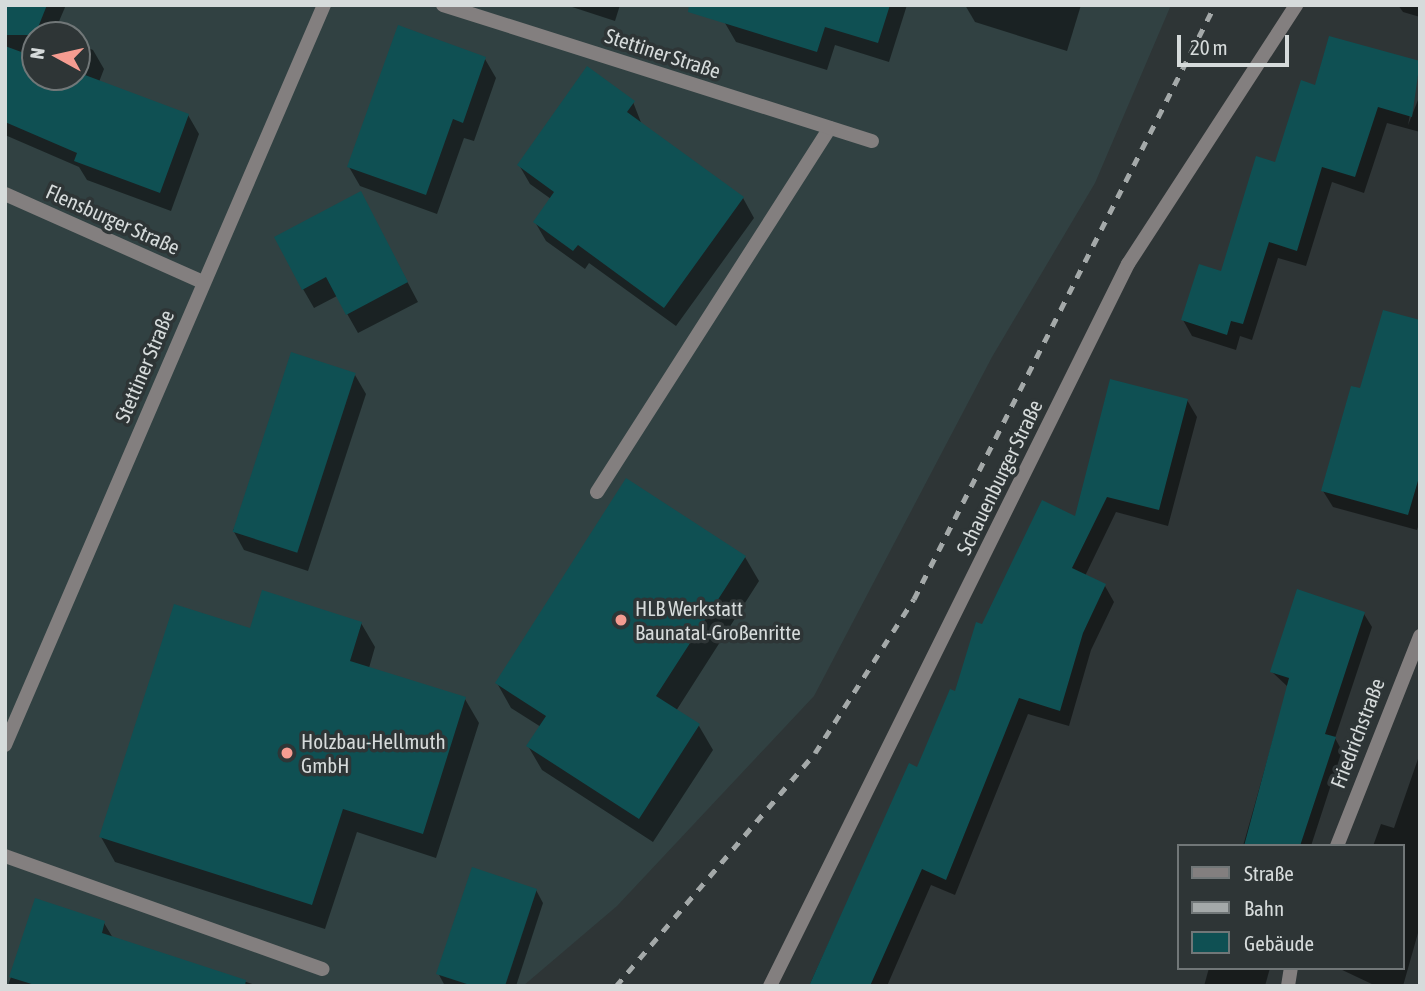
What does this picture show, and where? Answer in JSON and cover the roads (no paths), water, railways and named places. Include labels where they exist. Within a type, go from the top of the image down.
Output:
[{"type":"street","name":"Stettiner Straße","points":[[5,745],[324,5]]},
{"type":"street","name":"Stettiner Straße","points":[[443,5],[872,141]]},
{"type":"street","name":"Schauenburger Straße","points":[[769,986],[1128,264],[1296,5]]},
{"type":"street","points":[[597,492],[830,128]]},
{"type":"street","name":"Flensburger Straße","points":[[5,194],[203,282]]},
{"type":"street","name":"Friedrichstraße","points":[[1338,844],[1420,636]]},
{"type":"street","points":[[5,856],[323,969]]},
{"type":"railway","points":[[616,986],[815,753],[914,599],[1215,5]]},
{"type":"place","name":"HLB Werkstatt Baunatal-Großenritte","points":[[621,620]]},
{"type":"place","name":"Holzbau-Hellmuth GmbH","points":[[287,753]]}]
